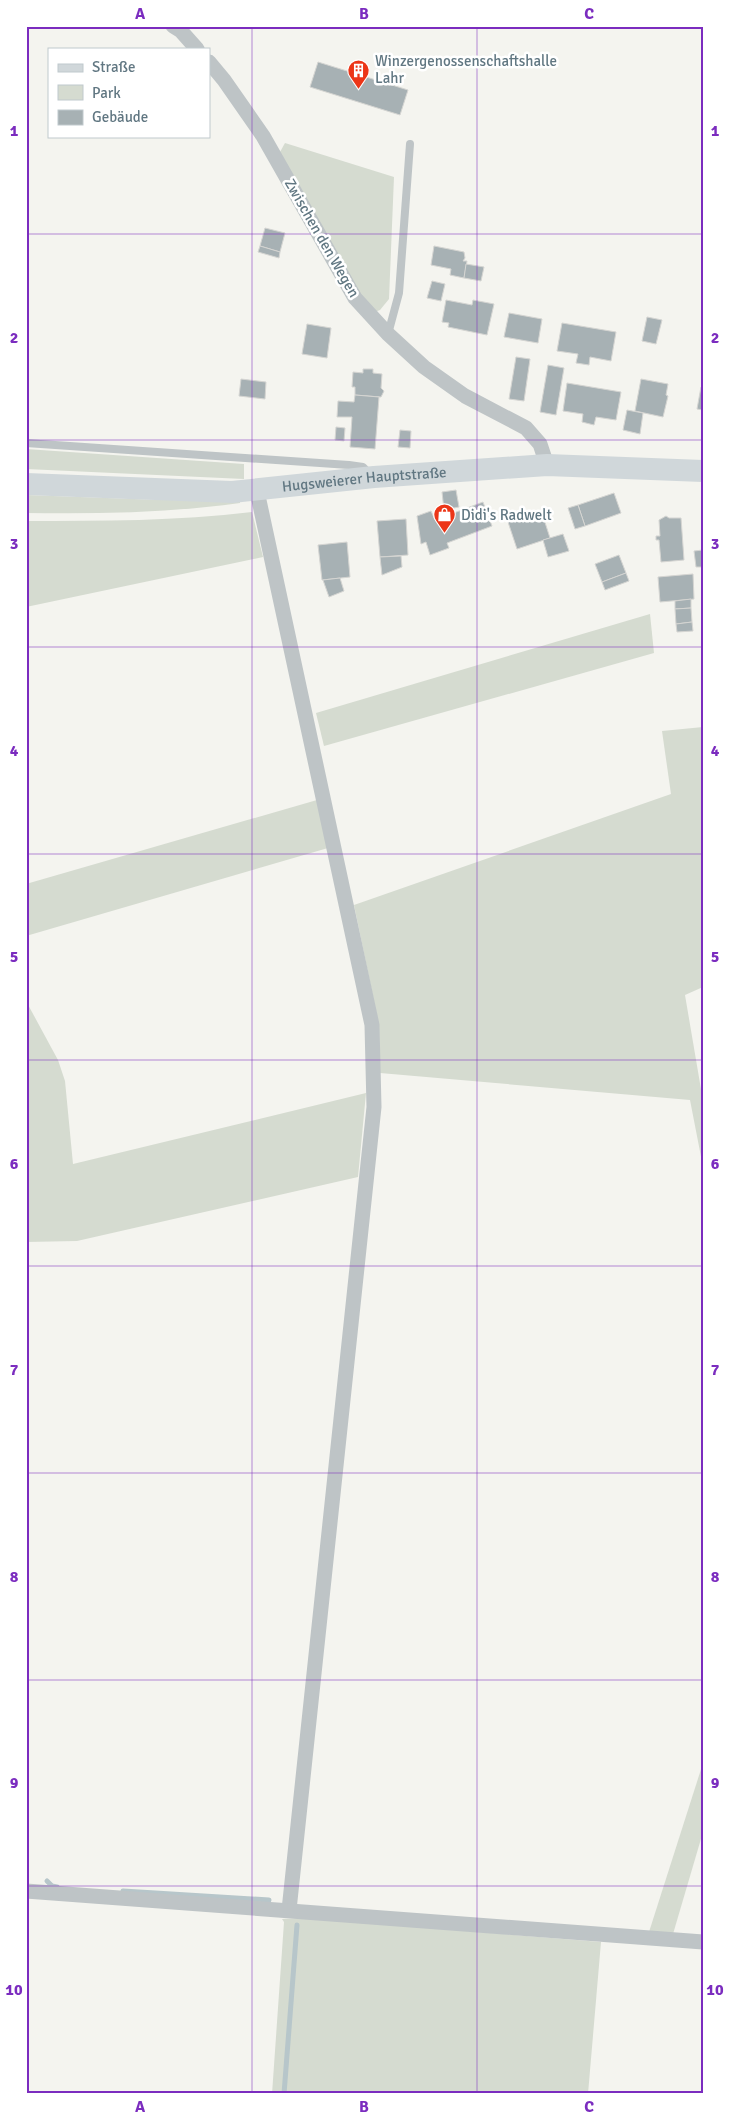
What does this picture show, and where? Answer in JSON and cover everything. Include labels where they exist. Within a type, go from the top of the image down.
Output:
[{"type":"street","points":[[173,26],[181,31],[195,48]]},
{"type":"street","name":"Zwischen den Wegen","points":[[210,63],[224,80],[268,145],[355,298],[388,334],[424,367],[465,396],[526,428],[540,444],[547,466]]},
{"type":"street","name":"Hugsweierer Hauptstraße","points":[[26,484],[232,492],[374,478],[547,466],[703,471]]},
{"type":"street","points":[[257,491],[372,1025],[374,1066],[374,1107],[289,1910]]},
{"type":"street","points":[[26,1891],[703,1942]]},
{"type":"lane","points":[[388,334],[399,293],[410,144]]},
{"type":"lane","points":[[26,443],[350,465],[363,467],[374,478]]},
{"type":"green space","points":[[285,143],[394,177],[389,299],[380,310],[375,312],[349,281],[280,152]]},
{"type":"green space","points":[[26,449],[244,464],[244,479],[26,469]]},
{"type":"green space","points":[[26,495],[161,500],[240,498],[240,503],[187,509],[133,512],[26,513]]},
{"type":"green space","points":[[252,512],[263,557],[26,607],[26,521],[168,519]]},
{"type":"green space","points":[[650,614],[654,653],[324,746],[316,713]]},
{"type":"green space","points":[[703,727],[703,987],[685,995],[703,1101],[703,1167],[690,1100],[380,1073],[379,1025],[354,905],[671,794],[662,731]]},
{"type":"green space","points":[[317,800],[328,848],[26,936],[26,884]]},
{"type":"green space","points":[[26,1001],[58,1060],[65,1081],[73,1164],[366,1093],[358,1177],[77,1241],[26,1242]]},
{"type":"green space","points":[[703,1763],[703,1832],[673,1934],[649,1932]]},
{"type":"green space","points":[[305,1918],[601,1942],[588,2094],[272,2094],[284,1922],[282,1919]]},
{"type":"building","name":"Winzergenossenschaftshalle Lahr","points":[[318,62],[408,90],[400,115],[310,87]]},
{"type":"building","points":[[265,228],[285,233],[280,252],[260,246]]},
{"type":"building","points":[[260,246],[280,252],[279,258],[258,252]]},
{"type":"building","points":[[434,246],[464,252],[465,258],[463,261],[467,261],[464,278],[450,275],[451,269],[431,265]]},
{"type":"building","points":[[466,264],[484,267],[481,281],[464,278]]},
{"type":"building","points":[[432,281],[445,284],[441,301],[427,298]]},
{"type":"building","points":[[446,300],[472,305],[473,300],[494,304],[487,335],[448,327],[449,323],[442,322]]},
{"type":"building","points":[[509,313],[542,319],[538,343],[504,337]]},
{"type":"building","points":[[647,317],[662,320],[656,344],[642,341]]},
{"type":"building","points":[[562,323],[616,332],[611,361],[590,357],[589,365],[576,363],[578,354],[557,351]]},
{"type":"building","points":[[307,324],[331,328],[327,358],[302,354]]},
{"type":"building","points":[[516,357],[530,359],[524,401],[509,399]]},
{"type":"building","points":[[548,365],[564,368],[556,415],[540,412]]},
{"type":"building","points":[[363,369],[373,369],[373,373],[382,374],[381,388],[384,391],[381,397],[355,395],[355,387],[352,387],[353,372],[363,373]]},
{"type":"building","points":[[241,379],[266,382],[265,399],[239,396]]},
{"type":"building","points":[[641,379],[668,384],[666,395],[668,396],[663,417],[635,411]]},
{"type":"building","points":[[567,383],[621,392],[616,420],[596,417],[594,425],[582,422],[583,414],[563,411]]},
{"type":"building","points":[[701,387],[703,387],[703,410],[697,409]]},
{"type":"building","points":[[355,395],[379,397],[375,449],[350,447],[352,417],[337,417],[338,401],[354,402]]},
{"type":"building","points":[[627,410],[643,413],[640,434],[623,430]]},
{"type":"building","points":[[336,427],[345,428],[344,441],[335,440]]},
{"type":"building","points":[[400,430],[411,431],[410,448],[398,447]]},
{"type":"building","points":[[456,490],[459,507],[444,510],[442,492]]},
{"type":"building","points":[[614,493],[621,513],[585,526],[578,505]]},
{"type":"building","name":"Didi's Radwelt","points":[[483,502],[492,526],[447,543],[449,548],[430,555],[426,542],[421,544],[417,516],[431,511],[435,520]]},
{"type":"building","points":[[578,505],[585,526],[575,529],[568,508]]},
{"type":"building","points":[[519,512],[521,520],[542,513],[550,538],[517,549],[506,516]]},
{"type":"building","points":[[666,516],[669,518],[681,518],[684,560],[661,562],[659,540],[656,540],[656,536],[660,536],[659,520]]},
{"type":"building","points":[[406,519],[408,555],[380,557],[377,521]]},
{"type":"building","points":[[563,534],[569,551],[548,557],[543,540]]},
{"type":"building","points":[[347,542],[350,577],[322,580],[318,545]]},
{"type":"building","points":[[703,550],[703,567],[696,567],[694,551]]},
{"type":"building","points":[[619,555],[626,573],[602,582],[595,564]]},
{"type":"building","points":[[401,556],[402,567],[382,575],[380,557]]},
{"type":"building","points":[[626,573],[629,581],[605,590],[602,582]]},
{"type":"building","points":[[693,574],[694,599],[660,602],[658,577]]},
{"type":"building","points":[[340,578],[344,591],[329,597],[323,580]]},
{"type":"building","points":[[691,599],[691,608],[675,609],[675,601]]},
{"type":"building","points":[[691,608],[692,622],[676,624],[675,609]]},
{"type":"building","points":[[692,622],[693,631],[677,632],[676,624]]},
{"type":"waterway","points":[[47,1881],[52,1886],[57,1887]]},
{"type":"waterway","points":[[123,1891],[269,1900]]},
{"type":"waterway","points":[[284,2094],[297,1925]]},
{"type":"place","name":"Winzergenossenschaftshalle Lahr","points":[[359,89]]},
{"type":"place","name":"Didi's Radwelt","points":[[445,534]]}]
